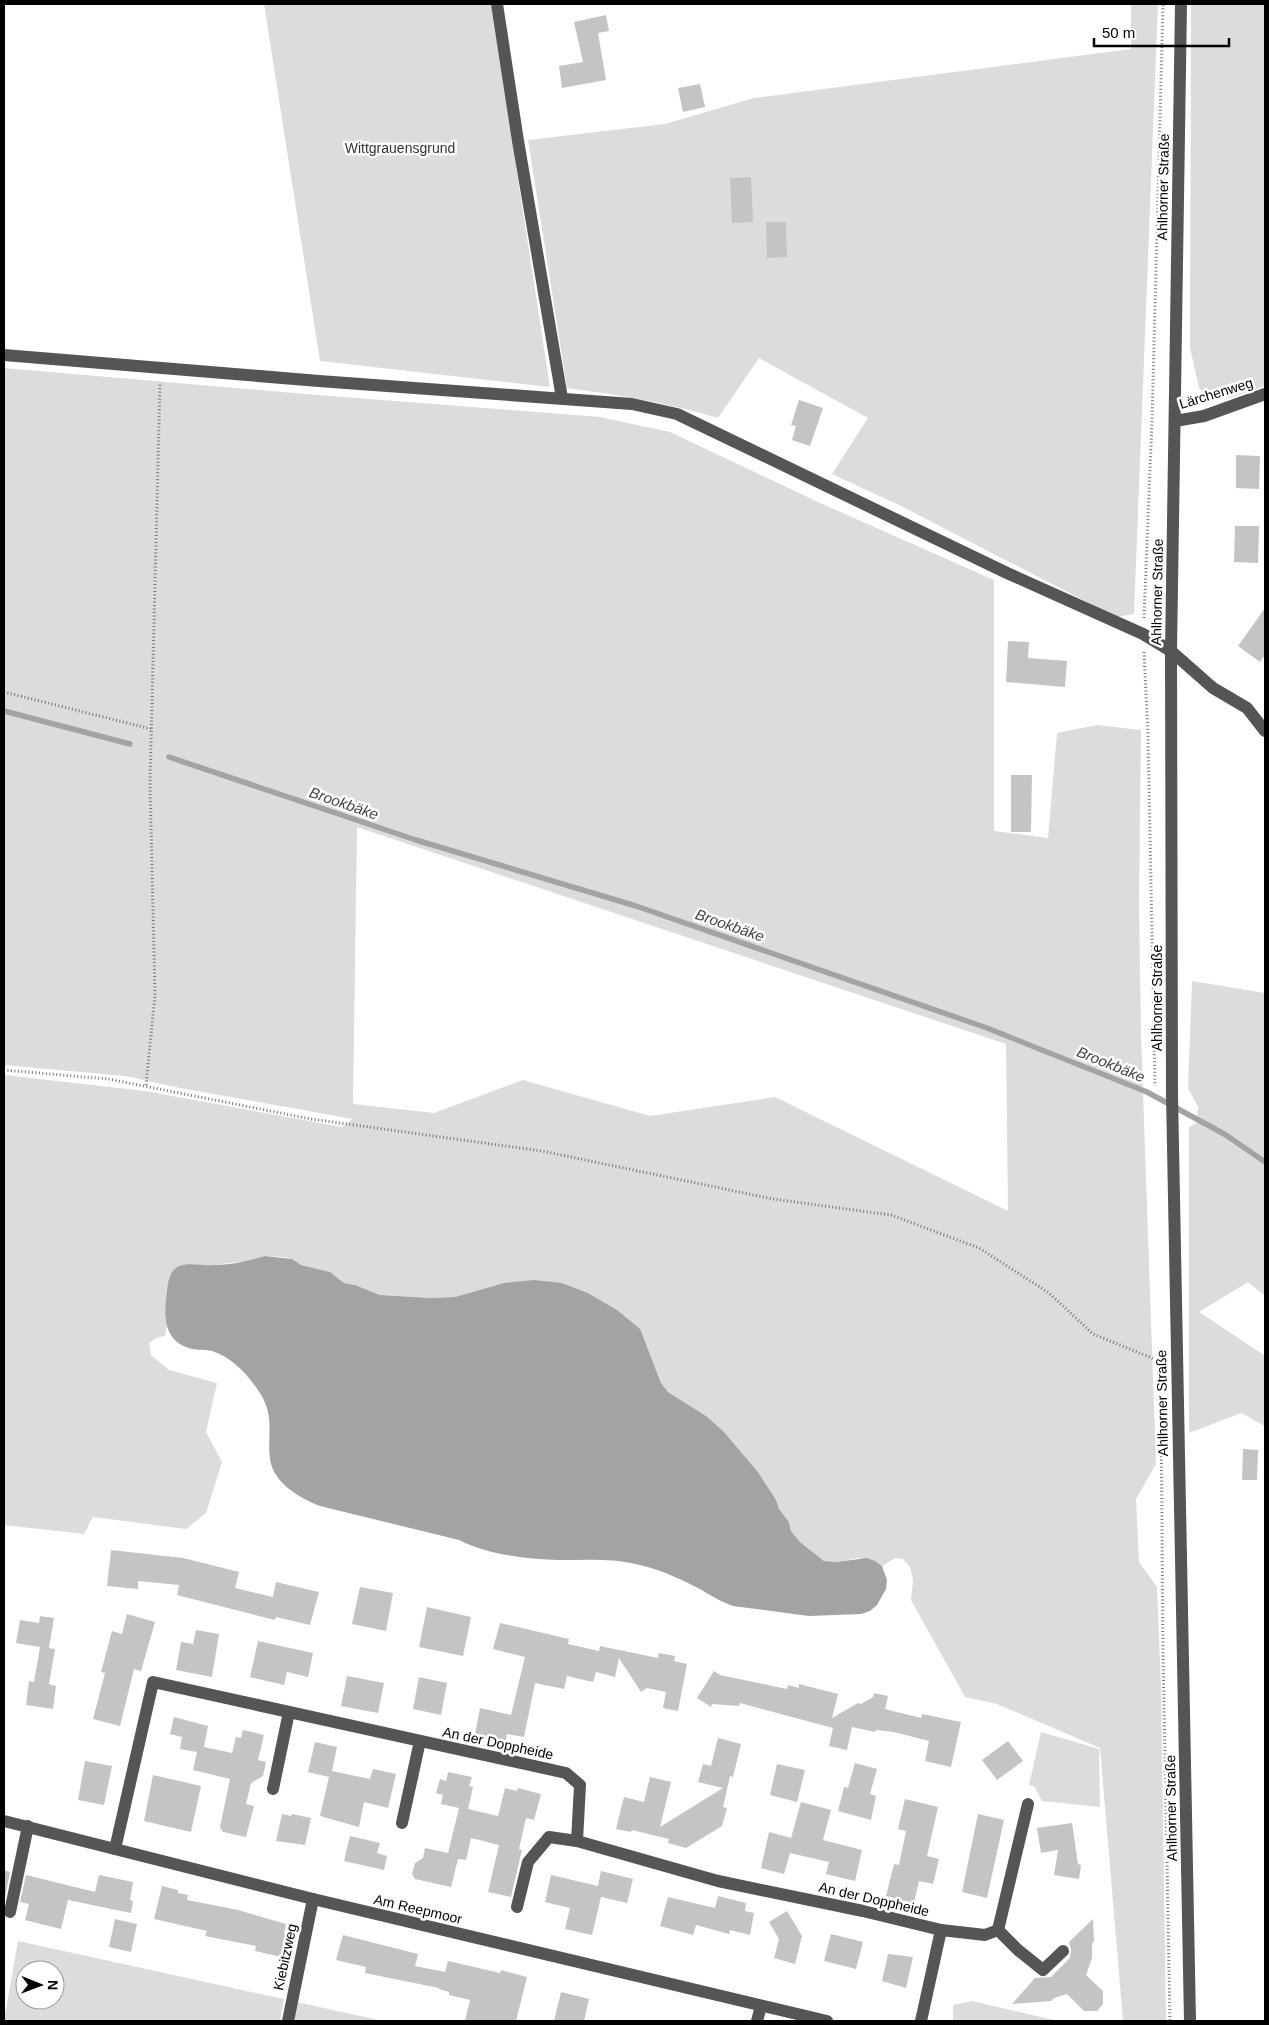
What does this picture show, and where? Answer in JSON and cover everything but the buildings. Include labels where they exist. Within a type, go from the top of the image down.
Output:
[{"type":"street","points":[[497,4],[562,398]]},
{"type":"street","name":"Ahlhorner Straße","points":[[1181,4],[1171,651],[1172,1122],[1190,2021]]},
{"type":"street","points":[[4,354],[632,404],[677,414],[972,556],[1143,634],[1171,651],[1213,688],[1246,708],[1265,731]]},
{"type":"street","name":"Lärchenweg","points":[[1175,421],[1204,416],[1265,394]]},
{"type":"street","name":"An der Doppheide","points":[[115,1849],[153,1682],[566,1773],[580,1785],[577,1841],[718,1881],[853,1909],[941,1930],[985,1935],[998,1930]]},
{"type":"street","points":[[273,1790],[289,1712]]},
{"type":"street","points":[[402,1823],[420,1741]]},
{"type":"street","points":[[1028,1804],[998,1930],[1018,1950],[1043,1970],[1063,1951]]},
{"type":"street","name":"Am Reepmoor","points":[[4,1821],[313,1899],[810,2019],[827,2021]]},
{"type":"street","points":[[10,1912],[28,1826]]},
{"type":"street","points":[[517,1907],[528,1862],[549,1838],[577,1841]]},
{"type":"street","name":"Kiebitzweg","points":[[288,2021],[313,1899]]},
{"type":"street","name":"An der Doppheide","points":[[921,2021],[941,1930]]},
{"type":"street","points":[[758,2021],[762,2006]]},
{"type":"path","points":[[1155,1087],[1148,733],[1143,634],[1153,401],[1163,4]]},
{"type":"path","points":[[146,1085],[155,995],[150,784],[161,367]]},
{"type":"path","points":[[4,692],[151,729]]},
{"type":"path","points":[[4,1070],[108,1079],[146,1085],[311,1119],[542,1151],[773,1199],[891,1215],[979,1248],[1049,1293],[1093,1334],[1176,1369]]},
{"type":"path","points":[[1160,1352],[1161,1372]]},
{"type":"path","points":[[1161,1402],[1163,1650],[1170,2021]]},
{"type":"green space","name":"Wittgrauensgrund","points":[[264,4],[491,4],[550,387],[320,361]]},
{"type":"green space","points":[[1131,4],[1158,4],[1134,614],[1116,617],[901,506],[832,474],[868,418],[759,358],[718,418],[643,400],[567,388],[528,140],[665,124],[754,98],[1131,49]]},
{"type":"green space","points":[[1191,4],[1265,4],[1265,386],[1230,398],[1209,398],[1199,388],[1190,348]]},
{"type":"green space","points":[[4,368],[600,417],[670,432],[820,503],[994,580],[994,831],[1048,838],[1057,733],[1097,725],[1141,730],[1139,905],[1141,1035],[1156,1464],[1136,1499],[1139,1562],[1157,1587],[1161,1686],[1166,2021],[1123,2021],[1100,1748],[997,1704],[965,1697],[911,1600],[913,1580],[910,1567],[903,1559],[895,1558],[882,1566],[875,1561],[858,1558],[836,1562],[824,1561],[800,1542],[791,1531],[789,1522],[779,1509],[776,1500],[758,1472],[723,1432],[706,1416],[668,1392],[661,1383],[647,1349],[617,1310],[588,1293],[562,1283],[504,1283],[455,1297],[431,1298],[380,1295],[355,1285],[344,1283],[330,1272],[301,1265],[292,1259],[284,1257],[265,1256],[247,1261],[192,1265],[167,1294],[167,1326],[165,1336],[156,1338],[149,1343],[151,1355],[169,1370],[217,1383],[206,1432],[222,1462],[206,1513],[186,1529],[93,1517],[84,1534],[4,1525],[4,1075],[145,1091],[342,1127],[353,1119],[180,1088],[125,1076],[4,1065]],"holes":[[[357,827],[1006,1044],[1008,1211],[775,1097],[650,1116],[523,1080],[434,1113],[353,1104]]]},
{"type":"green space","points":[[1192,981],[1265,993],[1265,1296],[1248,1282],[1199,1312],[1265,1356],[1265,1426],[1241,1413],[1189,1433],[1189,1127],[1198,1122],[1198,1107],[1188,1088]]},
{"type":"green space","points":[[1041,1732],[1099,1749],[1100,1807],[1042,1801],[1034,1786],[1029,1785]]},
{"type":"green space","points":[[18,1941],[284,1999],[280,2021],[4,2021]]},
{"type":"green space","points":[[972,2001],[1058,2021],[953,2021],[953,2005]]},
{"type":"green space","points":[[296,2002],[384,2021],[294,2021]]},
{"type":"shaded area","points":[[265,1256],[292,1259],[301,1265],[330,1272],[344,1283],[355,1285],[380,1295],[431,1298],[455,1297],[504,1283],[534,1280],[562,1283],[588,1293],[617,1310],[640,1329],[661,1383],[668,1392],[706,1416],[723,1431],[758,1472],[776,1500],[779,1509],[789,1522],[791,1531],[800,1542],[824,1561],[836,1562],[867,1558],[875,1561],[882,1566],[887,1580],[886,1589],[877,1605],[870,1611],[861,1614],[809,1616],[733,1606],[674,1576],[643,1566],[607,1560],[559,1560],[495,1553],[459,1540],[320,1506],[304,1499],[289,1489],[272,1468],[269,1450],[269,1418],[265,1402],[251,1380],[233,1362],[219,1354],[209,1350],[189,1348],[178,1343],[173,1338],[167,1324],[165,1309],[168,1285],[171,1274],[176,1268],[187,1264],[220,1265]]},
{"type":"waterway","name":"Brookbäke","points":[[4,711],[130,744]]},
{"type":"waterway","name":"Brookbäke","points":[[169,757],[416,840],[636,906],[987,1028],[1147,1092],[1226,1135],[1265,1162]]}]
